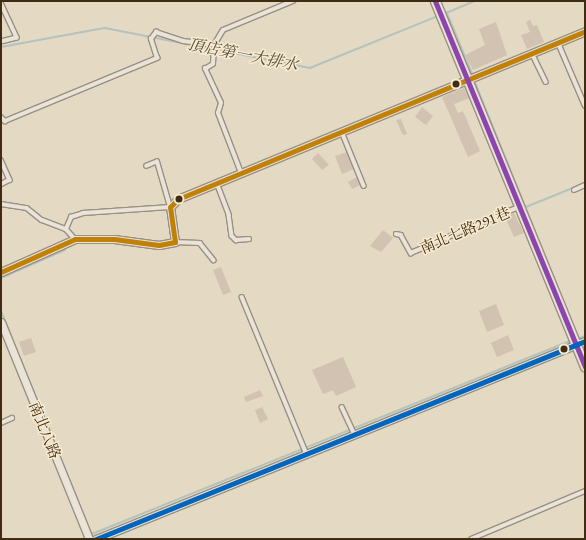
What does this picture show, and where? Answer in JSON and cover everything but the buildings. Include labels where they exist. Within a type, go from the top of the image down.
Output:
[{"type":"street","points":[[435,1],[470,81],[519,207],[581,343],[585,366]]},
{"type":"street","points":[[1,272],[74,239],[114,239],[159,245],[175,242],[170,207],[178,199],[470,81],[585,31]]},
{"type":"street","name":"南北八路","points":[[1,322],[88,539]]},
{"type":"street","points":[[96,539],[306,452],[581,343]]},
{"type":"lane","points":[[241,174],[218,113],[220,103],[205,69],[213,64],[214,46],[223,30],[293,1]]},
{"type":"lane","points":[[1,3],[18,38],[1,42]]},
{"type":"lane","points":[[1,117],[6,121],[157,58],[151,39],[156,32],[183,41],[214,46]]},
{"type":"lane","points":[[558,42],[585,105]]},
{"type":"lane","points":[[532,54],[546,82]]},
{"type":"lane","points":[[342,132],[364,186]]},
{"type":"lane","points":[[1,160],[10,180],[1,185]]},
{"type":"lane","points":[[66,229],[71,217],[170,207],[156,162],[147,166]]},
{"type":"lane","points":[[216,183],[229,215],[232,236],[236,240],[249,239]]},
{"type":"lane","points":[[574,190],[585,185]]},
{"type":"lane","points":[[1,204],[27,208],[42,220],[66,229],[74,239]]},
{"type":"lane","name":"南北七路291巷","points":[[396,234],[401,235],[412,253],[519,207]]},
{"type":"lane","points":[[175,242],[200,243],[214,260]]},
{"type":"lane","points":[[242,297],[306,452]]},
{"type":"lane","points":[[342,407],[354,433]]},
{"type":"lane","points":[[1,423],[12,418]]},
{"type":"lane","points":[[471,539],[585,491]]},
{"type":"waterway","name":"頂店第一大排水","points":[[444,14],[475,1]]},
{"type":"waterway","points":[[447,12],[473,75]]},
{"type":"waterway","name":"頂店第一大排水","points":[[1,47],[105,28],[310,68],[438,16]]},
{"type":"waterway","points":[[474,79],[579,339]]},
{"type":"waterway","points":[[526,207],[585,183]]},
{"type":"waterway","points":[[1,278],[65,250]]},
{"type":"waterway","points":[[1,310],[93,538]]},
{"type":"waterway","points":[[577,339],[585,336]]},
{"type":"waterway","points":[[92,534],[570,341]]},
{"type":"waterway","points":[[582,346],[585,354]]},
{"type":"transit line","points":[[435,1],[585,366]]},
{"type":"transit line","points":[[1,272],[75,239],[114,239],[159,245],[175,242],[170,207],[178,199],[585,31]]},
{"type":"transit line","points":[[96,539],[585,341]]}]
